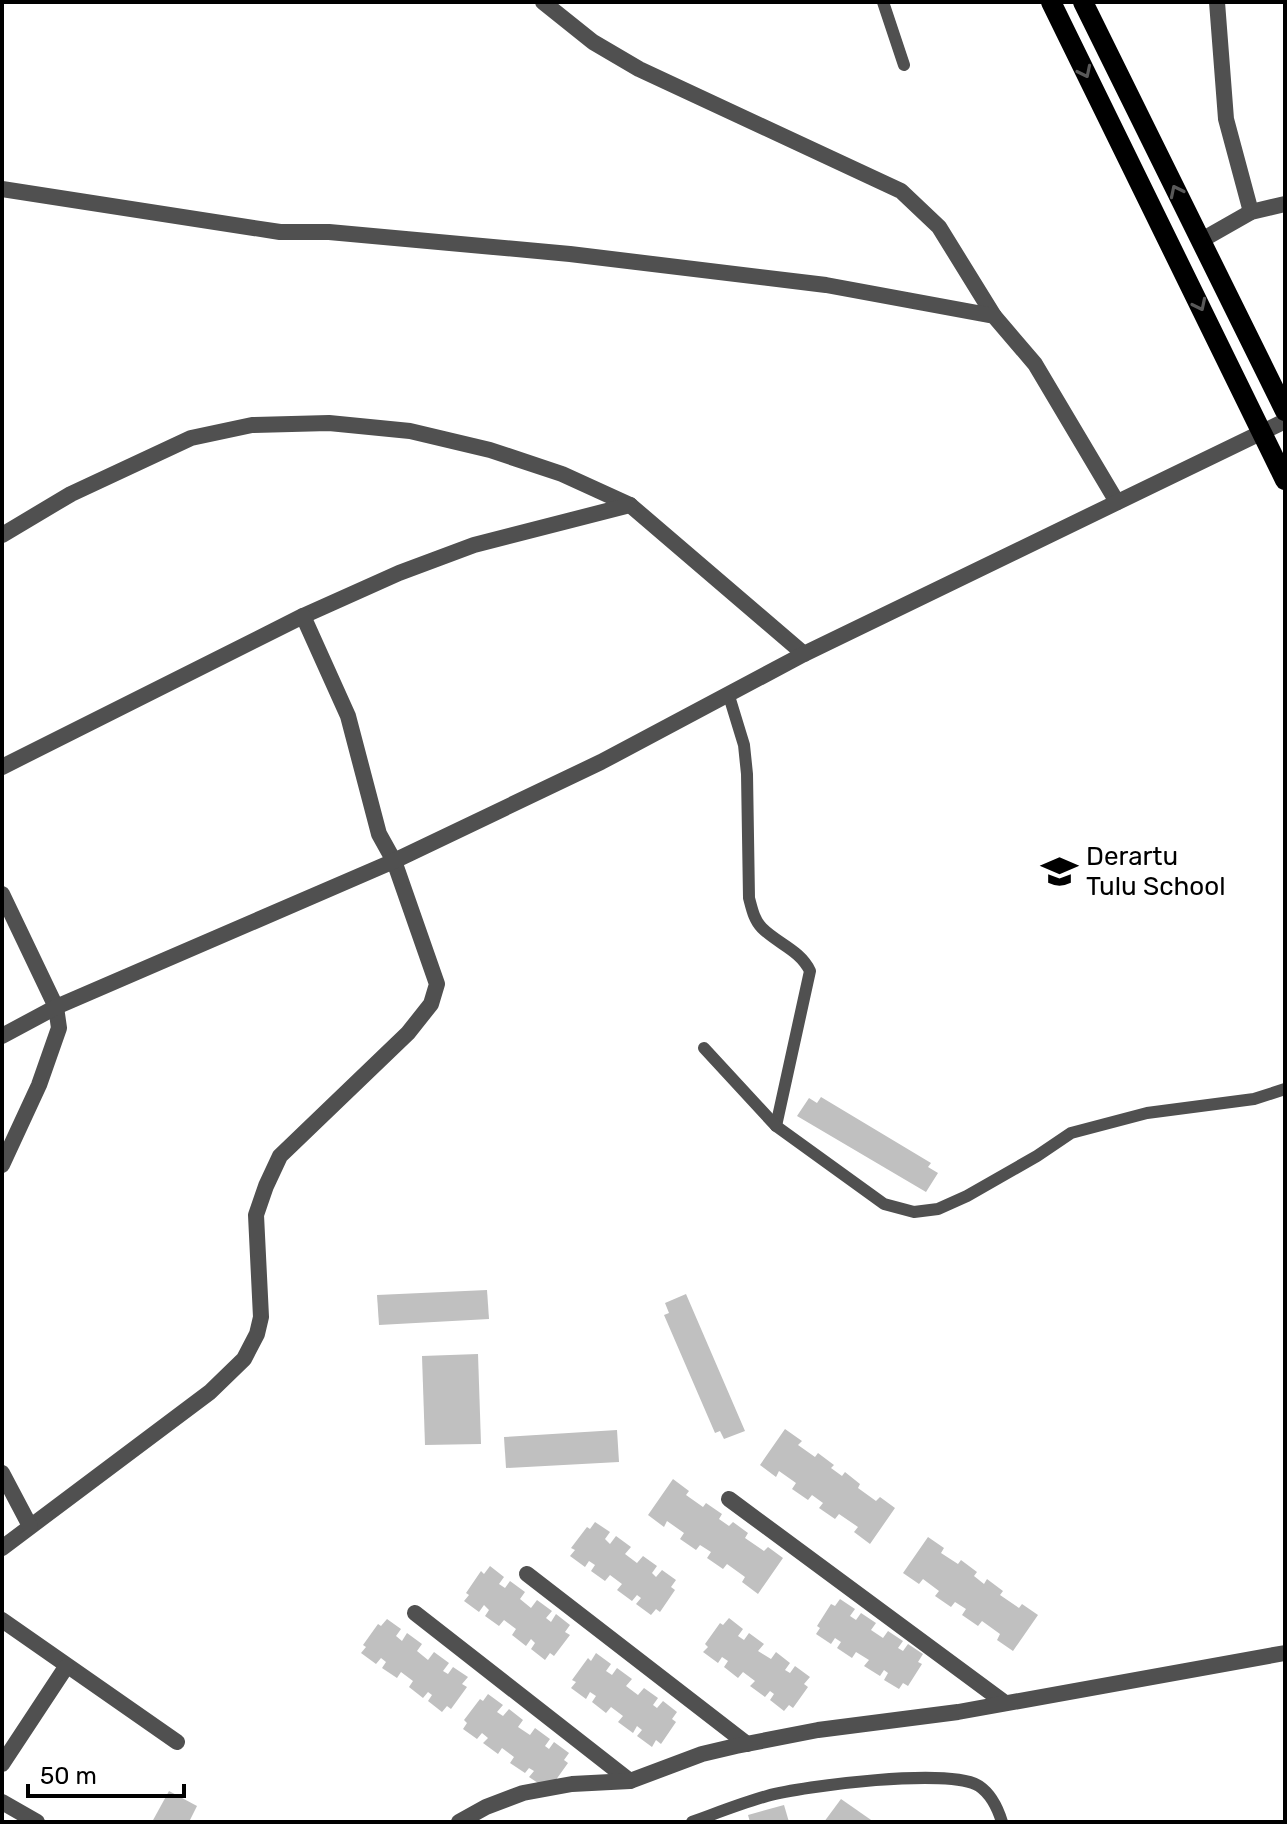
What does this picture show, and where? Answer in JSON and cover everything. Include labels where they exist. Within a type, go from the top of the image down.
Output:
[{"type":"main road","points":[[1051,2],[1285,480]]},
{"type":"main road","points":[[1083,2],[1285,411]]},
{"type":"street","points":[[543,2],[593,42],[639,69],[901,191],[939,227],[994,316],[1035,364],[1117,502]]},
{"type":"street","points":[[1217,2],[1226,119],[1251,212]]},
{"type":"street","points":[[2,189],[280,232],[329,232],[570,254],[826,285],[994,316]]},
{"type":"street","points":[[2,198],[24,194]]},
{"type":"street","points":[[1200,241],[1251,212],[1285,204]]},
{"type":"street","points":[[2,1036],[56,1007],[394,861],[601,762],[804,654],[1285,421]]},
{"type":"street","points":[[2,535],[71,494],[191,438],[252,425],[329,423],[410,431],[490,450],[547,469],[630,505],[804,654]]},
{"type":"street","points":[[2,767],[303,616],[399,573],[474,545],[630,505]]},
{"type":"street","points":[[2,1548],[210,1392],[244,1359],[257,1334],[261,1317],[256,1215],[280,1156],[408,1033],[436,993],[437,984],[394,861],[379,834],[348,716],[303,616]]},
{"type":"street","points":[[2,894],[56,1007],[59,1028],[2,1165]]},
{"type":"street","points":[[2,1473],[30,1526]]},
{"type":"street","points":[[729,1499],[1005,1703]]},
{"type":"street","points":[[527,1574],[747,1744]]},
{"type":"street","points":[[415,1613],[630,1781]]},
{"type":"street","points":[[2,1620],[177,1742]]},
{"type":"street","points":[[459,1822],[486,1807],[523,1793],[572,1784],[630,1781],[702,1754],[747,1744],[818,1730],[1005,1703],[1285,1653]]},
{"type":"street","points":[[2,1764],[66,1667]]},
{"type":"street","points":[[2,1802],[37,1822]]},
{"type":"lane","points":[[883,2],[904,65]]},
{"type":"lane","points":[[729,696],[744,745],[751,907],[761,927],[804,959],[810,971],[776,1126]]},
{"type":"lane","points":[[704,1048],[776,1126],[884,1204],[914,1212],[938,1209],[967,1196],[1071,1133],[1147,1113],[1254,1099],[1285,1089]]},
{"type":"lane","points":[[692,1822],[769,1795],[905,1777],[946,1779],[979,1786],[997,1806],[1002,1822]]},
{"type":"building","points":[[821,1097],[931,1163],[928,1167],[938,1173],[926,1192],[797,1116],[809,1098],[817,1103]]},
{"type":"building","points":[[487,1290],[489,1319],[379,1325],[377,1295]]},
{"type":"building","points":[[686,1294],[745,1431],[724,1439],[720,1431],[715,1433],[664,1315],[669,1313],[665,1303]]},
{"type":"building","points":[[478,1354],[481,1444],[425,1445],[422,1356]]},
{"type":"building","points":[[785,1429],[802,1441],[798,1445],[815,1457],[818,1453],[834,1465],[831,1468],[842,1476],[845,1472],[860,1484],[858,1488],[876,1501],[880,1497],[895,1508],[870,1544],[854,1532],[858,1527],[839,1514],[835,1519],[819,1508],[823,1503],[812,1495],[808,1500],[792,1489],[796,1483],[779,1471],[776,1477],[760,1465]]},
{"type":"building","points":[[617,1430],[619,1462],[506,1468],[504,1437]]},
{"type":"building","points":[[673,1479],[689,1491],[686,1495],[703,1507],[706,1503],[722,1514],[719,1519],[729,1526],[733,1522],[748,1533],[745,1538],[764,1551],[768,1547],[783,1558],[758,1594],[742,1582],[745,1577],[727,1564],[723,1569],[707,1558],[711,1552],[700,1545],[696,1550],[680,1539],[684,1533],[667,1521],[664,1527],[648,1515]]},
{"type":"building","points":[[595,1522],[610,1532],[605,1539],[610,1544],[616,1536],[631,1547],[625,1554],[637,1563],[643,1556],[657,1566],[652,1573],[656,1577],[662,1570],[676,1580],[671,1587],[675,1590],[660,1612],[656,1609],[651,1615],[636,1604],[641,1598],[637,1595],[632,1601],[617,1590],[622,1584],[610,1575],[605,1581],[591,1571],[595,1565],[589,1561],[585,1567],[570,1556],[575,1550],[571,1548],[587,1527],[590,1529]]},
{"type":"building","points":[[928,1537],[944,1548],[941,1553],[958,1564],[961,1560],[977,1572],[974,1576],[984,1584],[987,1579],[1003,1591],[1000,1595],[1019,1608],[1022,1604],[1038,1615],[1013,1651],[997,1640],[1000,1634],[982,1621],[978,1626],[962,1615],[966,1609],[955,1602],[951,1607],[935,1596],[939,1591],[923,1579],[919,1584],[903,1573]]},
{"type":"building","points":[[490,1566],[504,1577],[499,1584],[505,1588],[510,1581],[525,1592],[520,1599],[531,1608],[537,1600],[552,1611],[546,1618],[551,1622],[556,1614],[570,1625],[565,1632],[570,1635],[554,1656],[550,1653],[545,1660],[531,1649],[535,1643],[531,1639],[526,1646],[512,1635],[516,1629],[504,1620],[499,1626],[485,1616],[489,1610],[484,1605],[479,1612],[464,1601],[481,1571],[484,1574]]},
{"type":"building","points":[[840,1599],[855,1609],[850,1616],[856,1620],[861,1613],[876,1623],[871,1630],[883,1638],[888,1631],[903,1641],[898,1648],[903,1651],[908,1644],[923,1654],[918,1662],[922,1664],[908,1686],[903,1683],[899,1689],[884,1680],[888,1673],[884,1670],[880,1676],[864,1666],[869,1660],[856,1652],[852,1658],[837,1648],[841,1642],[835,1638],[831,1644],[816,1634],[820,1628],[817,1626],[831,1604],[835,1606]]},
{"type":"building","points":[[729,1618],[743,1629],[738,1636],[744,1640],[749,1633],[764,1644],[758,1651],[771,1659],[776,1652],[790,1663],[785,1670],[790,1673],[795,1666],[810,1677],[804,1684],[808,1687],[793,1708],[789,1705],[784,1711],[770,1700],[774,1694],[770,1691],[765,1697],[750,1686],[755,1681],[743,1672],[738,1678],[724,1667],[728,1661],[722,1657],[718,1663],[703,1652],[720,1623],[723,1625]]},
{"type":"building","points":[[387,1619],[401,1629],[396,1636],[402,1641],[407,1633],[422,1644],[417,1651],[428,1660],[434,1652],[449,1663],[443,1671],[448,1674],[453,1667],[468,1677],[462,1684],[467,1687],[451,1709],[447,1706],[442,1712],[428,1701],[432,1695],[428,1692],[423,1698],[409,1687],[413,1681],[401,1672],[397,1678],[382,1668],[386,1662],[381,1658],[376,1664],[361,1653],[378,1624],[381,1626]]},
{"type":"building","points":[[596,1653],[611,1664],[606,1671],[612,1675],[617,1668],[632,1679],[626,1686],[638,1695],[644,1688],[658,1698],[653,1705],[657,1708],[663,1701],[677,1712],[672,1719],[676,1722],[661,1744],[656,1740],[652,1747],[637,1736],[642,1730],[637,1726],[633,1733],[618,1722],[623,1716],[611,1707],[606,1713],[592,1702],[596,1696],[590,1692],[586,1699],[571,1688],[576,1682],[572,1680],[588,1658],[591,1661]]},
{"type":"building","points":[[488,1694],[503,1705],[497,1712],[503,1716],[509,1709],[523,1720],[518,1727],[530,1735],[535,1728],[550,1739],[545,1746],[549,1749],[554,1742],[569,1753],[564,1760],[568,1763],[553,1784],[544,1787],[529,1777],[534,1771],[529,1768],[525,1773],[510,1763],[514,1757],[502,1748],[498,1754],[483,1743],[488,1738],[482,1733],[477,1739],[463,1729],[467,1723],[464,1720],[480,1699],[483,1701]]},
{"type":"building","points":[[169,1791],[197,1806],[189,1822],[152,1822]]},
{"type":"building","points":[[841,1799],[874,1822],[824,1822]]},
{"type":"building","points":[[784,1805],[789,1822],[750,1822],[748,1815]]},
{"type":"place","name":"Derartu Tulu School","points":[[1060,871]]}]
